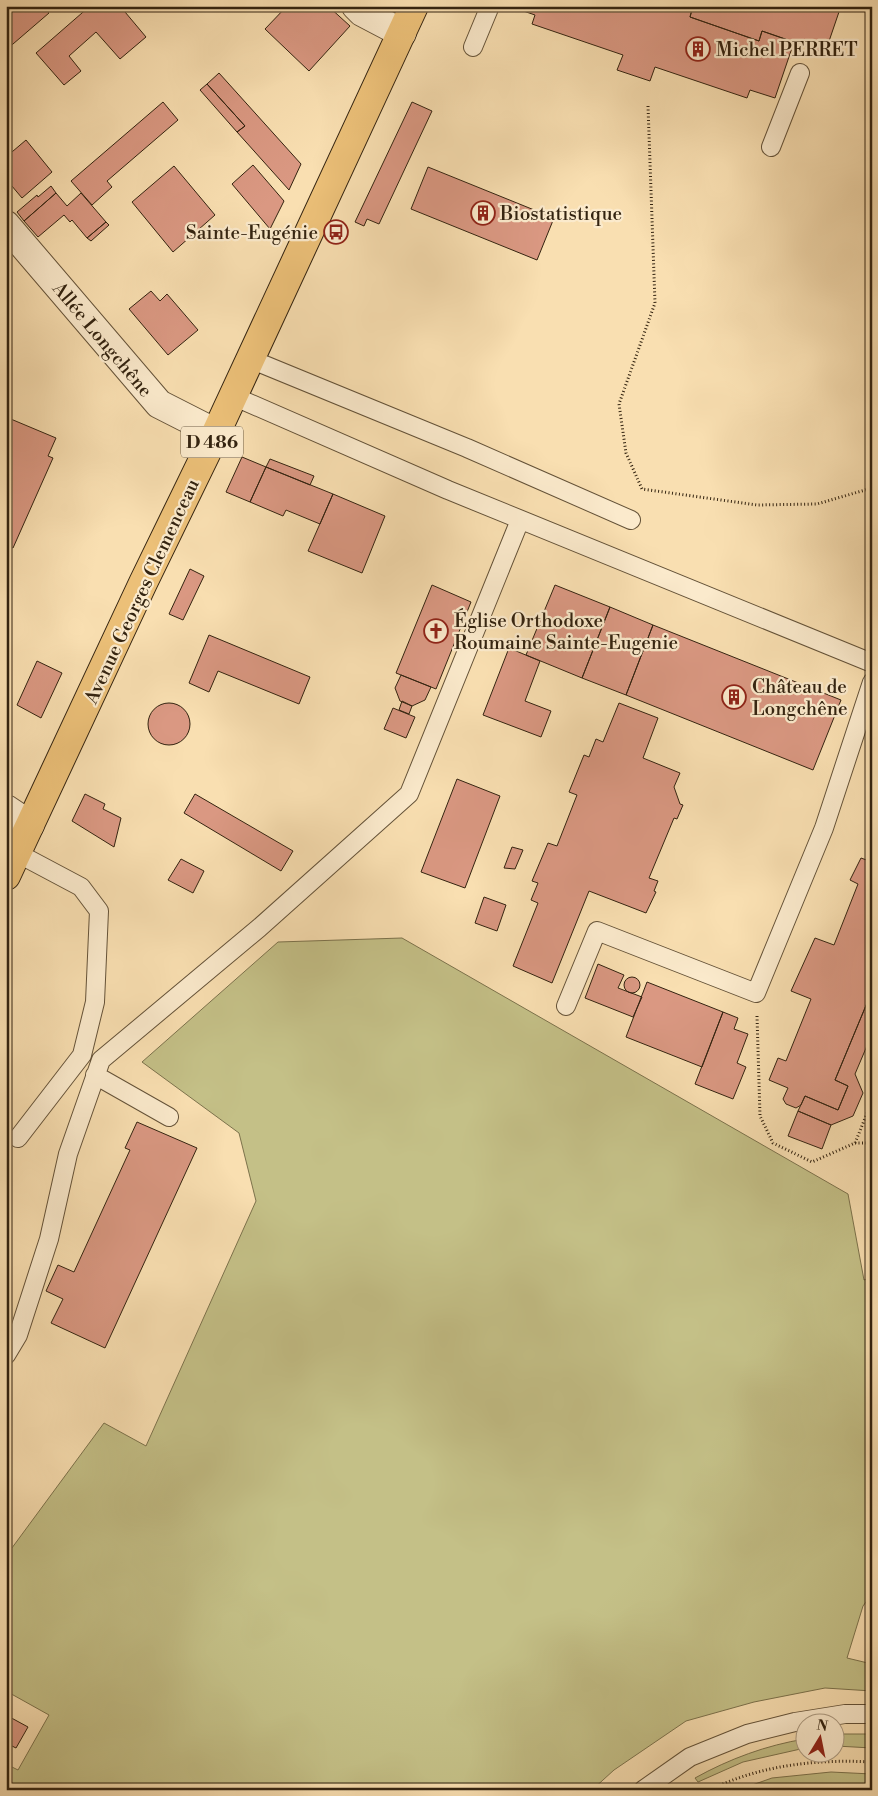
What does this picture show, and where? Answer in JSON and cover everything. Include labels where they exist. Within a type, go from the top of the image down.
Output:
[{"type":"main road","name":"Avenue Georges Clemenceau","points":[[12,865],[143,583],[216,433],[414,6]]},
{"type":"street","points":[[356,6],[362,12],[402,33]]},
{"type":"street","name":"Allée Longchêne","points":[[6,225],[159,404],[216,433]]},
{"type":"street","points":[[6,809],[30,825]]},
{"type":"lane","points":[[474,46],[490,6]]},
{"type":"lane","points":[[771,147],[800,73]]},
{"type":"lane","points":[[250,359],[467,448],[631,520]]},
{"type":"lane","points":[[233,396],[448,490],[872,663]]},
{"type":"lane","points":[[6,1355],[18,1334],[49,1239],[68,1154],[101,1060],[259,928],[409,794],[520,520]]},
{"type":"lane","points":[[566,1006],[597,931],[756,993],[824,828],[872,682]]},
{"type":"lane","points":[[12,865],[81,887],[99,911],[95,1002],[82,1055],[18,1138]]},
{"type":"lane","points":[[95,1075],[169,1117]]},
{"type":"lane","points":[[643,1790],[690,1757],[747,1734],[795,1722],[845,1714],[872,1714]]},
{"type":"path","points":[[648,106],[655,303],[618,404],[626,453],[642,489],[767,505],[817,504],[872,488]]},
{"type":"path","points":[[756,993],[760,1116],[773,1143],[812,1162],[855,1143],[872,1143]]},
{"type":"path","points":[[855,1143],[872,1101]]},
{"type":"path","points":[[710,1790],[721,1784],[764,1770],[837,1760],[872,1762]]},
{"type":"shaded area","points":[[402,938],[848,1194],[864,1280],[872,1277],[872,1594],[863,1606],[847,1658],[872,1664],[872,1691],[825,1688],[754,1702],[686,1721],[614,1770],[592,1790],[6,1790],[6,1764],[18,1770],[49,1715],[6,1691],[6,1556],[104,1423],[146,1446],[256,1201],[239,1133],[142,1062],[278,942]]},
{"type":"shaded area","points":[[846,1734],[872,1734],[872,1748],[846,1747]]},
{"type":"shaded area","points":[[796,1741],[796,1750],[743,1762],[698,1782],[695,1778],[721,1765],[777,1745]]},
{"type":"shaded area","points":[[831,1772],[872,1774],[872,1790],[738,1790],[772,1778]]},
{"type":"building","points":[[6,6],[43,6],[49,13],[6,50]]},
{"type":"building","points":[[90,6],[120,6],[146,37],[120,59],[96,32],[69,56],[81,71],[64,85],[36,53]]},
{"type":"building","points":[[287,6],[328,6],[350,26],[309,71],[265,29]]},
{"type":"building","name":"Michel PERRET","points":[[509,6],[693,6],[690,17],[759,41],[762,31],[794,42],[775,98],[750,90],[747,98],[655,67],[650,81],[617,70],[623,55],[532,24],[535,15]]},
{"type":"building","points":[[693,6],[841,6],[825,53],[762,31],[759,41],[690,17]]},
{"type":"building","points":[[219,73],[301,164],[289,190],[237,132],[245,126],[207,84]]},
{"type":"building","points":[[207,84],[245,126],[237,132],[200,90]]},
{"type":"building","points":[[163,102],[178,120],[107,181],[112,187],[92,205],[71,181]]},
{"type":"building","points":[[412,102],[432,111],[379,224],[367,219],[364,226],[355,222]]},
{"type":"building","points":[[26,140],[52,172],[22,198],[6,179],[6,157]]},
{"type":"building","points":[[253,165],[284,201],[270,229],[232,184]]},
{"type":"building","points":[[174,166],[215,215],[173,252],[132,202]]},
{"type":"building","name":"Biostatistique","points":[[428,167],[554,218],[537,260],[411,209]]},
{"type":"building","points":[[51,186],[56,193],[24,221],[17,212]]},
{"type":"building","points":[[56,193],[67,206],[81,193],[106,222],[87,238],[72,220],[70,222],[64,215],[38,237],[24,221]]},
{"type":"building","points":[[106,222],[109,225],[91,241],[87,238]]},
{"type":"building","points":[[151,291],[160,301],[167,294],[198,330],[168,355],[129,309]]},
{"type":"building","points":[[6,417],[56,438],[48,456],[53,458],[13,548],[8,546],[6,550]]},
{"type":"building","points":[[242,457],[266,467],[250,502],[226,492]]},
{"type":"building","points":[[270,459],[314,476],[310,485],[266,467]]},
{"type":"building","points":[[266,467],[333,494],[320,524],[286,510],[283,516],[250,502]]},
{"type":"building","points":[[333,494],[385,516],[362,573],[308,551]]},
{"type":"building","points":[[190,569],[204,576],[183,620],[169,614]]},
{"type":"building","name":"Église Orthodoxe Roumaine Sainte-Eugenie","points":[[432,585],[471,602],[436,689],[396,673]]},
{"type":"building","points":[[555,585],[610,607],[582,678],[526,655]]},
{"type":"building","points":[[610,607],[653,625],[626,695],[582,678]]},
{"type":"building","name":"Château de Longchêne","points":[[653,625],[841,700],[813,770],[626,695]]},
{"type":"building","points":[[209,635],[310,677],[299,704],[218,671],[209,692],[189,683]]},
{"type":"building","points":[[509,648],[540,661],[525,701],[551,711],[541,737],[483,715]]},
{"type":"building","points":[[37,661],[62,673],[41,718],[17,705]]},
{"type":"building","name":"Église Orthodoxe Roumaine Sainte-Eugenie","points":[[401,675],[431,687],[425,700],[412,706],[400,701],[395,688]]},
{"type":"building","points":[[402,701],[412,706],[409,714],[399,710]]},
{"type":"building","points":[[173,703],[181,706],[187,712],[190,724],[187,736],[181,742],[165,745],[157,742],[151,736],[148,720],[151,712],[157,706]]},
{"type":"building","points":[[619,703],[658,718],[643,758],[680,773],[674,787],[680,804],[683,805],[677,819],[674,818],[649,878],[658,881],[654,891],[656,892],[646,913],[589,891],[552,983],[513,966],[538,903],[531,900],[538,883],[532,881],[548,843],[557,846],[577,795],[569,792],[584,755],[589,757],[596,739],[603,742]]},
{"type":"building","points":[[393,708],[415,717],[406,738],[384,729]]},
{"type":"building","points":[[457,779],[500,796],[465,888],[421,872]]},
{"type":"building","points":[[85,794],[105,804],[103,809],[121,818],[114,847],[72,821]]},
{"type":"building","points":[[195,794],[293,851],[281,871],[184,813]]},
{"type":"building","points":[[512,847],[523,850],[515,869],[504,868]]},
{"type":"building","points":[[861,858],[872,862],[872,991],[835,1080],[848,1086],[838,1110],[805,1096],[801,1105],[796,1108],[786,1104],[783,1099],[788,1088],[769,1080],[778,1058],[786,1061],[811,999],[791,991],[815,938],[834,945],[858,884],[850,880]]},
{"type":"building","points":[[181,859],[204,871],[193,893],[168,880]]},
{"type":"building","points":[[484,897],[506,905],[497,931],[475,923]]},
{"type":"building","points":[[598,964],[624,975],[618,988],[642,997],[633,1017],[585,998]]},
{"type":"building","points":[[632,977],[638,979],[640,985],[638,991],[632,993],[626,991],[624,985],[626,979]]},
{"type":"building","points":[[647,982],[723,1012],[702,1067],[626,1037]]},
{"type":"building","points":[[872,991],[872,1034],[855,1074],[863,1093],[853,1116],[831,1125],[798,1111],[805,1096],[838,1110],[848,1086],[835,1080]]},
{"type":"building","points":[[723,1012],[738,1018],[734,1029],[748,1034],[737,1063],[746,1067],[733,1099],[695,1084]]},
{"type":"building","points":[[798,1111],[831,1125],[822,1149],[788,1136]]},
{"type":"building","points":[[137,1122],[197,1148],[105,1348],[51,1323],[63,1299],[46,1291],[58,1265],[74,1272],[130,1150],[125,1148]]},
{"type":"building","points":[[6,1715],[28,1727],[16,1748],[6,1743]]},
{"type":"place","name":"Michel PERRET","points":[[698,49]]},
{"type":"place","name":"Biostatistique","points":[[483,213]]},
{"type":"place","name":"Sainte-Eugénie","points":[[336,232]]},
{"type":"place","name":"Église Orthodoxe Roumaine Sainte-Eugenie","points":[[436,631]]},
{"type":"place","name":"Château de Longchêne","points":[[734,697]]}]
